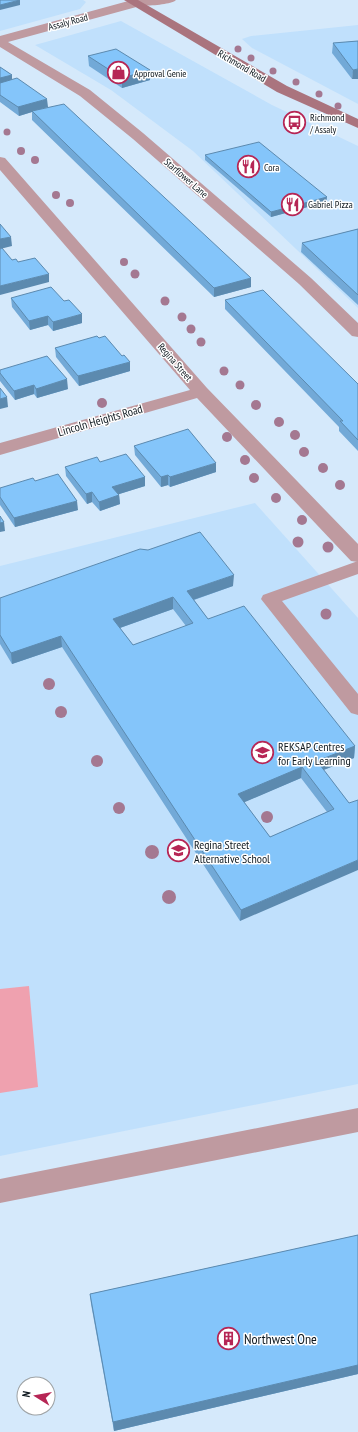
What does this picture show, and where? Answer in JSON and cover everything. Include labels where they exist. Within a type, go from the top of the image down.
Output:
[{"type":"main road","name":"Richmond Road","points":[[136,1],[282,89],[358,124]]},
{"type":"street","name":"Assaly Road","points":[[0,41],[136,1]]},
{"type":"street","name":"Starflower Lane","points":[[0,41],[85,93],[138,136],[305,281],[358,332]]},
{"type":"street","name":"Regina Street","points":[[0,161],[201,392],[358,556]]},
{"type":"street","name":"Lincoln Heights Road","points":[[0,449],[201,392]]},
{"type":"lane","points":[[136,1],[171,0]]},
{"type":"lane","points":[[358,567],[270,599],[358,708]]},
{"type":"lane","points":[[0,1191],[358,1120]]},
{"type":"shaded area","points":[[0,0],[83,0],[86,2],[80,9],[0,31]]},
{"type":"shaded area","points":[[121,21],[272,105],[358,146],[358,308],[193,151],[111,90],[35,45]]},
{"type":"shaded area","points":[[358,25],[358,104],[252,48],[242,39],[251,36]]},
{"type":"shaded area","name":"Regina Street Alternative School","points":[[255,503],[358,618],[358,1084],[0,1156],[0,566]]},
{"type":"shaded area","points":[[29,986],[38,1087],[0,1093],[0,989]]},
{"type":"building","points":[[0,0],[20,0],[0,5]]},
{"type":"building","points":[[358,41],[358,69],[353,70],[333,43]]},
{"type":"building","points":[[116,49],[150,70],[122,78],[88,56]]},
{"type":"building","points":[[0,67],[12,75],[0,78]]},
{"type":"building","points":[[17,78],[47,99],[18,107],[0,95],[0,83]]},
{"type":"building","points":[[64,104],[251,278],[214,288],[32,111]]},
{"type":"building","points":[[259,142],[327,197],[271,212],[205,155]]},
{"type":"building","points":[[0,224],[11,237],[0,239]]},
{"type":"building","points":[[358,229],[358,295],[302,243]]},
{"type":"building","points":[[2,248],[12,260],[16,259],[18,262],[35,258],[49,274],[0,286],[0,249]]},
{"type":"building","points":[[51,287],[64,301],[69,300],[82,314],[53,322],[48,316],[29,321],[11,298]]},
{"type":"building","points":[[263,290],[358,384],[358,440],[340,421],[343,421],[225,300]]},
{"type":"building","points":[[97,336],[99,338],[105,336],[122,356],[124,355],[130,362],[78,376],[55,348]]},
{"type":"building","points":[[47,356],[67,379],[36,389],[34,385],[14,391],[0,373],[0,370]]},
{"type":"building","points":[[0,388],[7,397],[0,399]]},
{"type":"building","points":[[188,429],[216,463],[170,477],[168,475],[161,477],[134,446]]},
{"type":"building","points":[[126,454],[145,477],[112,487],[119,495],[99,502],[92,492],[86,494],[65,467],[97,457],[100,462]]},
{"type":"building","points":[[58,474],[77,501],[14,518],[0,497],[0,488],[33,478],[35,481]]},
{"type":"building","points":[[0,516],[4,522],[0,523]]},
{"type":"building","points":[[200,532],[234,575],[187,591],[208,619],[244,606],[355,746],[317,761],[349,803],[358,800],[358,860],[241,910],[61,636],[11,653],[0,635],[0,598],[140,549],[148,550]],"holes":[[[173,597],[193,623],[133,645],[113,619]],[[302,767],[334,809],[270,837],[238,794]]]},
{"type":"building","name":"Northwest One","points":[[358,1235],[358,1365],[113,1422],[90,1294]]},
{"type":"place","name":"Approval Genie","points":[[119,73]]},
{"type":"place","name":"Richmond / Assaly","points":[[295,123]]},
{"type":"place","name":"Cora","points":[[248,167]]},
{"type":"place","name":"Gabriel Pizza","points":[[292,204]]},
{"type":"place","name":"REKSAP Centres for Early Learning","points":[[263,753]]},
{"type":"place","name":"Regina Street Alternative School","points":[[179,851]]},
{"type":"place","name":"Northwest One","points":[[228,1339]]}]
